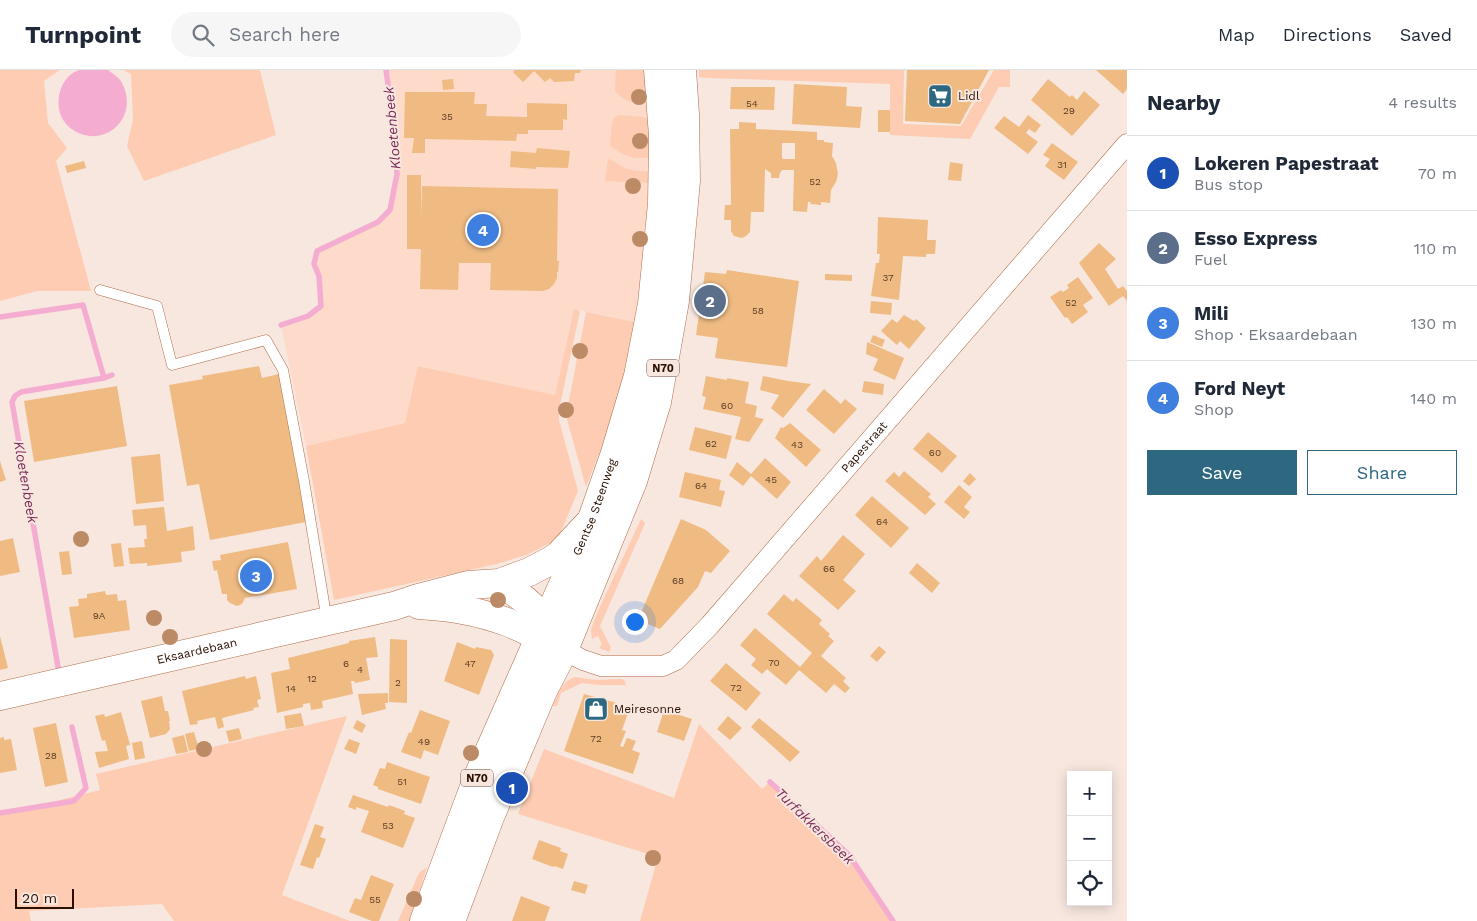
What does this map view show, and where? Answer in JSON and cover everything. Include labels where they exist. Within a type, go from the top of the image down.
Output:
[{"type":"main road","name":"Gentse Steenweg","points":[[424,921],[479,774],[592,520],[615,453],[638,376],[652,304],[662,204],[663,136],[658,70]]},
{"type":"main road","name":"Gentse Steenweg","points":[[451,921],[490,817],[536,707],[564,650],[633,481],[657,402],[675,301],[686,181],[682,70]]},
{"type":"main road","name":"Eksaardebaan","points":[[0,696],[327,622],[468,586],[499,583],[529,572],[552,560],[592,520]]},
{"type":"main road","points":[[499,583],[531,603],[543,630],[564,650]]},
{"type":"main road","name":"Eksaardebaan","points":[[394,606],[452,607],[509,623],[543,630]]},
{"type":"street","name":"Papestraat","points":[[564,650],[583,660],[601,666],[663,666],[676,660],[710,625],[1127,144]]},
{"type":"lane","points":[[100,290],[157,306],[172,366],[266,340],[283,370],[304,481],[327,622]]},
{"type":"shaded area","points":[[0,70],[60,70],[44,81],[48,123],[67,148],[56,161],[91,291],[37,291],[0,301]]},
{"type":"shaded area","points":[[79,70],[108,70],[122,83],[126,96],[126,109],[122,120],[115,128],[105,134],[93,136],[81,134],[69,127],[61,117],[58,104],[61,87],[68,77]]},
{"type":"shaded area","points":[[123,70],[260,70],[276,135],[144,181],[127,146],[133,120],[131,74]]},
{"type":"shaded area","points":[[386,70],[652,70],[656,123],[644,324],[574,309],[555,395],[419,366],[405,423],[306,446],[281,325],[308,316],[321,306],[319,276],[314,264],[317,251],[378,222],[390,210],[397,174],[395,137]]},
{"type":"shaded area","points":[[616,70],[652,70],[654,99],[644,103],[633,103],[624,99],[615,91]]},
{"type":"shaded area","points":[[699,70],[904,70],[903,124],[961,126],[994,70],[1010,70],[1010,87],[999,87],[970,139],[890,135],[890,84],[707,78],[699,77]]},
{"type":"shaded area","points":[[620,115],[643,117],[651,120],[657,157],[632,157],[610,146],[612,123],[614,117]]},
{"type":"shaded area","points":[[608,159],[631,170],[657,171],[657,183],[605,181]]},
{"type":"shaded area","points":[[574,309],[580,311],[559,410],[559,420],[578,491],[558,539],[526,555],[497,564],[334,600],[306,446],[405,423],[418,366],[555,395]]},
{"type":"shaded area","points":[[586,312],[644,324],[606,436],[586,487],[566,416]]},
{"type":"shaded area","points":[[641,519],[645,523],[600,626],[611,648],[609,652],[599,648],[602,644],[598,636],[592,639],[591,629]]},
{"type":"shaded area","points":[[575,677],[596,680],[621,679],[624,680],[626,685],[582,683],[561,693],[557,706],[553,706],[564,685]]},
{"type":"shaded area","points":[[347,716],[282,895],[350,921],[174,921],[162,904],[29,911],[31,921],[0,921],[0,815],[100,790],[96,774]]},
{"type":"shaded area","points":[[699,724],[762,789],[770,782],[849,855],[893,921],[640,921],[658,857],[518,814],[544,749],[674,798]]},
{"type":"shaded area","points":[[427,867],[410,921],[398,921],[419,873]]},
{"type":"building","points":[[515,70],[581,70],[580,73],[575,73],[574,81],[554,82],[550,78],[545,82],[534,71],[523,82],[513,72]]},
{"type":"building","name":"Lidl","points":[[907,70],[989,70],[960,124],[905,121]]},
{"type":"building","points":[[1096,70],[1127,70],[1127,89],[1123,94]]},
{"type":"building","points":[[453,79],[454,89],[443,90],[442,80]]},
{"type":"building","points":[[1048,79],[1070,97],[1072,95],[1077,100],[1084,91],[1100,105],[1072,136],[1031,100]]},
{"type":"building","points":[[794,84],[847,87],[846,106],[862,107],[860,128],[792,124]]},
{"type":"building","points":[[731,87],[775,87],[774,110],[730,109]]},
{"type":"building","points":[[405,92],[475,92],[474,104],[487,104],[486,116],[527,117],[527,103],[567,104],[567,120],[563,119],[563,130],[528,130],[528,134],[517,134],[516,141],[425,139],[425,153],[412,153],[414,138],[404,138]]},
{"type":"building","points":[[878,110],[890,110],[890,132],[878,132]]},
{"type":"building","points":[[1028,115],[1041,125],[1035,133],[1029,129],[1026,133],[1038,142],[1028,154],[994,128],[1004,116],[1019,127]]},
{"type":"building","points":[[739,122],[756,123],[756,129],[817,132],[817,140],[833,143],[832,156],[836,163],[838,174],[831,190],[830,203],[821,202],[821,205],[808,202],[807,212],[793,211],[794,170],[782,170],[779,178],[771,178],[771,173],[765,169],[764,212],[751,212],[750,232],[742,238],[734,236],[731,231],[731,220],[724,220],[725,205],[731,205],[730,129],[739,129]],"holes":[[[782,143],[795,143],[795,159],[783,159]]]},
{"type":"building","points":[[1052,143],[1078,162],[1064,180],[1045,166],[1050,159],[1043,155]]},
{"type":"building","points":[[537,148],[570,151],[568,168],[536,167],[536,169],[510,167],[511,151],[536,153]]},
{"type":"building","points":[[84,161],[86,168],[67,173],[65,166]]},
{"type":"building","points":[[950,162],[963,164],[961,181],[948,180]]},
{"type":"building","points":[[407,175],[421,175],[421,218],[422,186],[558,189],[557,261],[559,261],[557,278],[554,284],[549,289],[543,291],[490,290],[491,263],[459,263],[458,290],[420,289],[421,249],[407,249]]},
{"type":"building","points":[[878,217],[928,220],[927,240],[936,240],[935,254],[926,254],[926,257],[903,256],[899,300],[871,296],[876,263],[879,263],[880,254],[877,254]]},
{"type":"building","points":[[1099,243],[1116,259],[1105,269],[1118,289],[1123,286],[1127,291],[1127,301],[1123,296],[1109,306],[1079,263]]},
{"type":"building","points":[[727,270],[799,281],[787,367],[715,358],[718,338],[696,335],[705,272],[726,274]]},
{"type":"building","points":[[825,274],[852,275],[852,281],[825,280]]},
{"type":"building","points":[[1078,277],[1093,298],[1083,305],[1088,312],[1072,324],[1067,317],[1065,318],[1050,297],[1061,290],[1063,292],[1069,288],[1067,285]]},
{"type":"building","points":[[871,301],[892,303],[891,315],[870,313]]},
{"type":"building","points":[[904,315],[914,321],[916,319],[926,328],[909,349],[900,341],[897,345],[881,331],[892,319],[897,323]]},
{"type":"building","points":[[873,335],[885,340],[882,347],[870,342]]},
{"type":"building","points":[[867,342],[904,358],[895,380],[873,370],[878,359],[866,354]]},
{"type":"building","points":[[259,366],[262,378],[279,374],[306,522],[210,540],[199,484],[187,486],[169,385],[203,379],[202,376]]},
{"type":"building","points":[[706,376],[749,382],[745,403],[757,406],[755,417],[764,419],[749,442],[735,439],[741,417],[703,409],[706,397],[702,396]]},
{"type":"building","points":[[763,376],[811,384],[783,418],[771,408],[779,395],[760,390]]},
{"type":"building","points":[[864,381],[884,384],[883,395],[862,392]]},
{"type":"building","points":[[117,386],[127,446],[34,462],[24,401]]},
{"type":"building","points":[[824,389],[841,404],[845,399],[857,409],[834,434],[806,410]]},
{"type":"building","points":[[790,423],[821,450],[806,467],[775,438],[781,427],[783,428]]},
{"type":"building","points":[[695,427],[732,436],[726,459],[689,450]]},
{"type":"building","points":[[928,432],[957,456],[942,473],[913,449]]},
{"type":"building","points":[[160,454],[164,501],[136,504],[131,457]]},
{"type":"building","points":[[765,458],[791,482],[777,499],[751,476],[743,486],[729,475],[737,462],[751,474]]},
{"type":"building","points":[[0,461],[6,480],[0,482]]},
{"type":"building","points":[[904,471],[931,494],[928,497],[936,504],[925,515],[885,481],[894,472],[899,477]]},
{"type":"building","points":[[685,472],[721,480],[719,490],[725,491],[721,507],[679,497]]},
{"type":"building","points":[[970,473],[976,479],[969,486],[963,481]]},
{"type":"building","points":[[959,485],[972,497],[964,507],[970,512],[964,519],[944,502]]},
{"type":"building","points":[[872,496],[909,528],[891,548],[855,515]]},
{"type":"building","points":[[164,507],[167,531],[193,526],[195,550],[181,552],[182,562],[147,566],[147,563],[130,564],[128,548],[145,547],[144,539],[147,539],[146,525],[134,526],[132,510]]},
{"type":"building","points":[[681,519],[706,530],[730,551],[711,573],[705,571],[698,587],[660,629],[638,620]]},
{"type":"building","points":[[843,535],[865,554],[843,580],[856,591],[838,610],[799,576],[817,556],[821,561]]},
{"type":"building","points":[[13,538],[20,572],[0,576],[0,541]]},
{"type":"building","points":[[288,542],[297,589],[245,598],[242,604],[237,606],[227,600],[227,594],[222,594],[217,570],[214,571],[212,561],[221,560],[220,555]]},
{"type":"building","points":[[121,543],[124,566],[114,567],[111,544]]},
{"type":"building","points":[[69,551],[72,574],[62,575],[59,552]]},
{"type":"building","points":[[917,563],[940,583],[932,593],[909,573]]},
{"type":"building","points":[[105,591],[106,595],[117,594],[118,601],[126,600],[130,630],[74,638],[69,607],[79,606],[78,599],[87,598],[87,594]]},
{"type":"building","points":[[784,594],[793,602],[796,598],[822,620],[819,624],[830,634],[828,636],[834,641],[821,656],[846,678],[843,681],[850,688],[845,693],[834,684],[826,693],[799,670],[786,685],[767,669],[762,674],[751,665],[756,659],[740,645],[755,628],[800,667],[812,653],[767,614]]},
{"type":"building","points":[[0,636],[8,668],[0,670]]},
{"type":"building","points":[[375,637],[378,657],[366,658],[370,680],[355,683],[351,681],[353,694],[322,701],[323,708],[311,710],[310,703],[303,704],[303,707],[277,713],[271,673],[290,669],[288,658],[349,643],[349,641]]},
{"type":"building","points":[[390,639],[407,640],[407,703],[389,702]]},
{"type":"building","points":[[457,642],[475,649],[476,647],[491,650],[494,655],[479,695],[444,681]]},
{"type":"building","points":[[879,646],[886,652],[877,662],[870,656]]},
{"type":"building","points":[[726,663],[761,693],[746,711],[710,681]]},
{"type":"building","points":[[245,676],[246,679],[256,676],[261,699],[257,700],[259,707],[222,718],[224,727],[218,729],[215,717],[197,721],[198,724],[190,725],[182,691]]},
{"type":"building","points":[[388,693],[388,703],[385,703],[386,709],[362,715],[358,694]]},
{"type":"building","points":[[584,694],[617,703],[615,709],[628,713],[622,730],[626,731],[620,746],[623,747],[627,738],[636,741],[632,750],[640,753],[633,774],[564,751]]},
{"type":"building","points":[[162,696],[165,711],[168,711],[170,729],[166,734],[150,738],[141,701]]},
{"type":"building","points":[[420,710],[450,721],[438,755],[424,750],[421,759],[401,752]]},
{"type":"building","points":[[664,710],[692,719],[684,741],[657,732]]},
{"type":"building","points":[[121,712],[130,745],[126,746],[129,759],[99,768],[95,752],[108,751],[105,740],[102,741],[95,716],[104,714],[105,717]]},
{"type":"building","points":[[301,713],[304,726],[286,729],[284,716]]},
{"type":"building","points":[[728,716],[742,728],[730,740],[717,729]]},
{"type":"building","points":[[759,718],[800,752],[790,762],[751,727]]},
{"type":"building","points":[[357,720],[366,725],[362,733],[353,728]]},
{"type":"building","points":[[56,723],[68,782],[45,787],[33,728]]},
{"type":"building","points":[[239,728],[242,739],[229,742],[226,731]]},
{"type":"building","points":[[194,732],[199,749],[189,751],[185,734]]},
{"type":"building","points":[[184,735],[188,752],[176,754],[172,738]]},
{"type":"building","points":[[4,737],[4,740],[11,739],[17,770],[0,773],[0,738]]},
{"type":"building","points":[[349,739],[360,743],[356,754],[344,749]]},
{"type":"building","points":[[142,741],[145,758],[135,760],[132,743]]},
{"type":"building","points":[[387,762],[430,777],[421,804],[378,789],[378,787],[373,785],[380,768],[385,769]]},
{"type":"building","points":[[353,795],[388,807],[389,805],[405,811],[404,814],[415,818],[403,848],[361,832],[369,811],[348,807]]},
{"type":"building","points":[[315,824],[324,827],[320,837],[326,839],[313,869],[300,865]]},
{"type":"building","points":[[539,840],[561,848],[560,851],[568,854],[563,869],[532,859]]},
{"type":"building","points":[[371,875],[394,884],[379,921],[372,921],[349,912],[355,898],[361,900]]},
{"type":"building","points":[[574,881],[588,885],[585,894],[571,890]]},
{"type":"building","points":[[521,896],[550,907],[545,921],[512,921]]},
{"type":"waterway","name":"Kloetenbeek","points":[[281,325],[308,316],[321,306],[319,276],[314,264],[317,251],[378,222],[390,210],[397,174],[395,137],[386,70]]},
{"type":"waterway","points":[[0,317],[83,305],[104,378]]},
{"type":"waterway","name":"Kloetenbeek","points":[[58,667],[12,402],[15,396],[21,392],[112,375]]},
{"type":"waterway","name":"Kloetenbeek","points":[[0,813],[74,801],[86,788],[72,727]]},
{"type":"waterway","name":"Turfakkersbeek","points":[[770,782],[849,855],[893,921]]},
{"type":"place","name":"Lidl","points":[[940,96]]},
{"type":"place","name":"Ford Neyt","points":[[483,230]]},
{"type":"place","name":"Esso Express","points":[[710,301]]},
{"type":"place","name":"Mili","points":[[256,576]]},
{"type":"place","name":"Meiresonne","points":[[596,709]]},
{"type":"place","name":"Lokeren Papestraat","points":[[512,788]]}]
